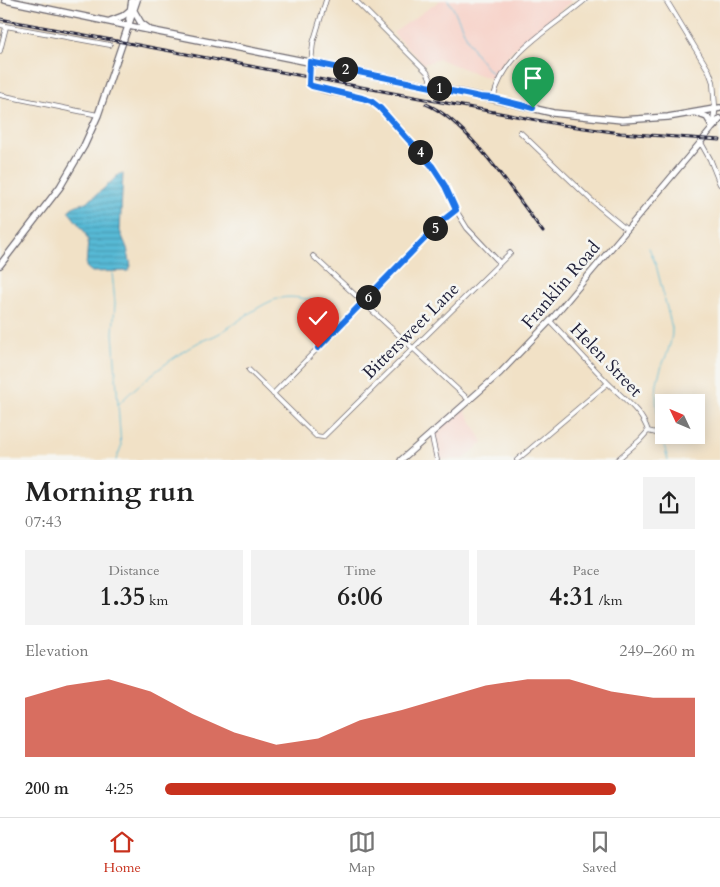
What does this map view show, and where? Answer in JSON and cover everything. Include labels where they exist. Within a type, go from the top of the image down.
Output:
[{"type":"main road","points":[[5,0],[151,31],[493,98],[553,113],[622,120],[668,117],[718,108],[713,127]]},
{"type":"main road","points":[[132,0],[132,11],[141,23],[151,31]]},
{"type":"main road","points":[[0,265],[60,187],[84,146],[98,115],[137,0]]},
{"type":"main road","points":[[107,22],[115,21],[132,11]]},
{"type":"main road","points":[[696,113],[707,118],[713,127]]},
{"type":"main road","points":[[713,127],[720,119]]},
{"type":"main road","name":"Franklin Road","points":[[401,460],[500,373],[550,321],[713,127]]},
{"type":"street","points":[[326,0],[316,31],[310,62],[309,84],[371,101],[380,108],[432,166],[445,186],[456,210],[472,234],[500,263]]},
{"type":"street","points":[[355,0],[427,72],[430,78],[429,86]]},
{"type":"street","points":[[493,98],[501,76],[519,53],[555,22],[569,14],[585,0]]},
{"type":"street","points":[[666,0],[709,71],[718,108]]},
{"type":"street","points":[[0,25],[110,45]]},
{"type":"street","points":[[0,52],[6,27]]},
{"type":"street","points":[[0,95],[98,115]]},
{"type":"street","points":[[520,132],[590,199],[627,230]]},
{"type":"street","points":[[701,143],[720,184]]},
{"type":"street","points":[[249,370],[273,394],[442,221],[456,210]]},
{"type":"street","name":"Bittersweet Lane","points":[[273,394],[316,436],[323,437],[510,253]]},
{"type":"street","points":[[313,256],[469,400]]},
{"type":"street","name":"Helen Street","points":[[550,321],[645,422],[648,431]]},
{"type":"street","points":[[517,460],[608,383]]},
{"type":"street","points":[[617,460],[648,431],[655,433]]},
{"type":"street","points":[[431,433],[438,460]]},
{"type":"shaded area","points":[[441,0],[573,0],[512,51],[493,80],[439,59],[424,64],[393,33]]},
{"type":"shaded area","points":[[462,405],[483,442],[464,459],[438,459],[430,432]]},
{"type":"water","points":[[119,174],[123,174],[120,231],[127,248],[131,266],[128,271],[92,272],[86,267],[88,240],[84,231],[68,211],[93,197]]},
{"type":"waterway","points":[[448,0],[474,51],[492,74]]},
{"type":"waterway","points":[[649,248],[656,265],[672,328],[672,335],[656,392],[659,422],[668,460]]},
{"type":"waterway","points":[[112,272],[115,303],[113,333],[121,447],[116,460]]},
{"type":"waterway","points":[[117,406],[145,380],[178,355],[199,342],[220,333],[265,304],[286,297],[325,301]]},
{"type":"railway","points":[[0,19],[563,125],[620,133],[720,140]]},
{"type":"railway","points":[[426,104],[442,113],[475,143],[543,232]]},
{"type":"route","points":[[318,348],[442,221],[456,210],[445,186],[432,166],[385,112],[371,101],[320,89],[309,84],[310,62],[480,97],[493,98],[533,108]]}]
